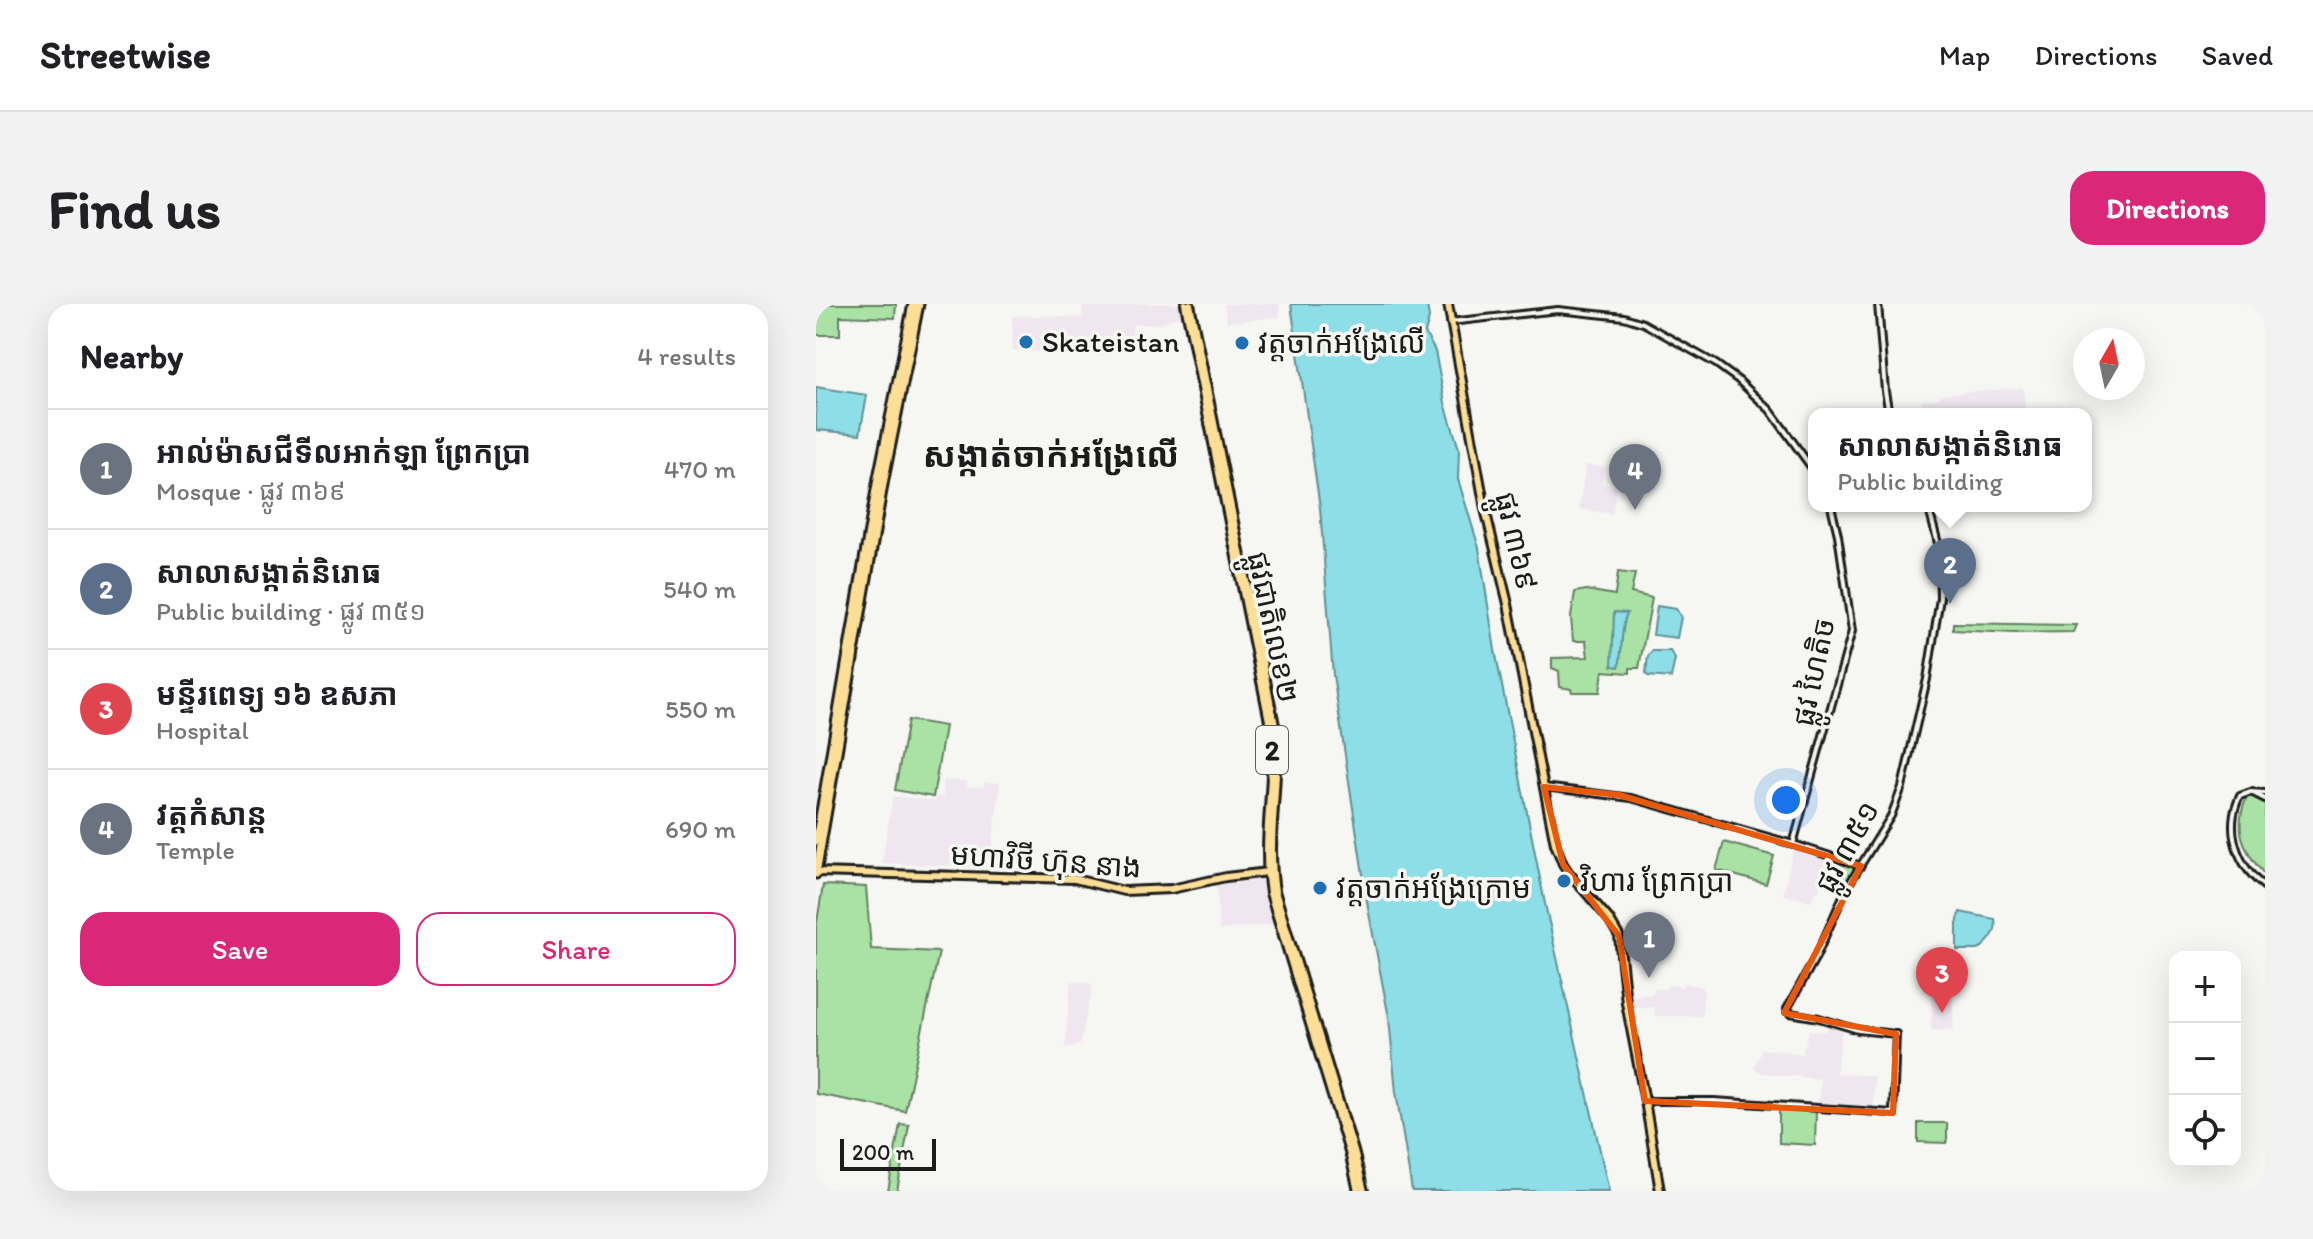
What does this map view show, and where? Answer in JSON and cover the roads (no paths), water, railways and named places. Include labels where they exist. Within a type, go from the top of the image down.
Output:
[{"type":"highway","points":[[816,841],[878,478],[916,304]]},
{"type":"highway","points":[[816,873],[916,304]]},
{"type":"main road","name":"ផ្លូវជាតិលេខ២","points":[[1188,304],[1268,704],[1272,749],[1269,872],[1272,899],[1314,1026],[1361,1191]]},
{"type":"main road","name":"ផ្លូវ ៣៦៩","points":[[1448,304],[1482,494],[1506,595],[1555,844],[1563,864],[1619,936],[1626,1003],[1660,1191]]},
{"type":"main road","name":"មហាវិថី ហ៊ុន នាង","points":[[816,873],[1069,879],[1124,891],[1171,889],[1226,877],[1269,872]]},
{"type":"street","points":[[1878,304],[1888,408]]},
{"type":"street","points":[[1450,322],[1558,310],[1624,317],[1643,323],[1716,364],[1748,388],[1781,424],[1808,462]]},
{"type":"street","name":"ផ្លូវ ហៃតិច","points":[[1793,844],[1852,631],[1832,512]]},
{"type":"street","name":"ផ្លូវ ៣៥១","points":[[1645,1101],[1714,1101],[1893,1113],[1896,1034],[1858,1030],[1790,1013],[1787,1009],[1824,941],[1846,889],[1897,802],[1927,679],[1941,581],[1939,547],[1930,512]]},
{"type":"street","points":[[1544,787],[1631,798],[1861,866]]},
{"type":"street","points":[[2265,796],[2251,792],[2240,796],[2236,804],[2233,834],[2241,859],[2265,887]]},
{"type":"water","points":[[1291,304],[1427,304],[1429,318],[1425,333],[1435,351],[1445,403],[1459,449],[1458,479],[1479,548],[1495,650],[1545,904],[1609,1191],[1412,1191],[1396,1092],[1389,1018],[1368,908],[1333,675],[1320,508]]},
{"type":"water","points":[[816,387],[867,395],[860,434],[816,430]]},
{"type":"water","points":[[1657,606],[1676,609],[1681,617],[1677,638],[1653,635]]},
{"type":"water","points":[[1614,612],[1627,613],[1619,667],[1612,666]]},
{"type":"water","points":[[1652,651],[1670,651],[1675,659],[1671,678],[1648,676],[1648,656]]},
{"type":"water","points":[[1960,912],[1995,919],[1991,937],[1978,950],[1957,950]]},
{"type":"place","name":"Skateistan","points":[[1026,342]]},
{"type":"place","name":"វត្តចាក់អង្រែលើ","points":[[1242,343]]},
{"type":"place","name":"វត្តកំសាន្ត","points":[[1635,510]]},
{"type":"place","name":"សាលាសង្កាត់និរោធ","points":[[1950,604]]},
{"type":"place","name":"វិហារ ព្រែកប្រា","points":[[1564,881]]},
{"type":"place","name":"វត្តចាក់អង្រែក្រោម","points":[[1320,888]]},
{"type":"place","name":"អាល់ម៉ាសជីទីលអាក់ឡា ព្រែកប្រា","points":[[1649,978]]},
{"type":"place","name":"មន្ទីរពេទ្យ ១៦ ឧសភា","points":[[1942,1013]]},
{"type":"district","name":"សង្កាត់ចាក់អង្រែលើ","points":[[1051,455]]}]
